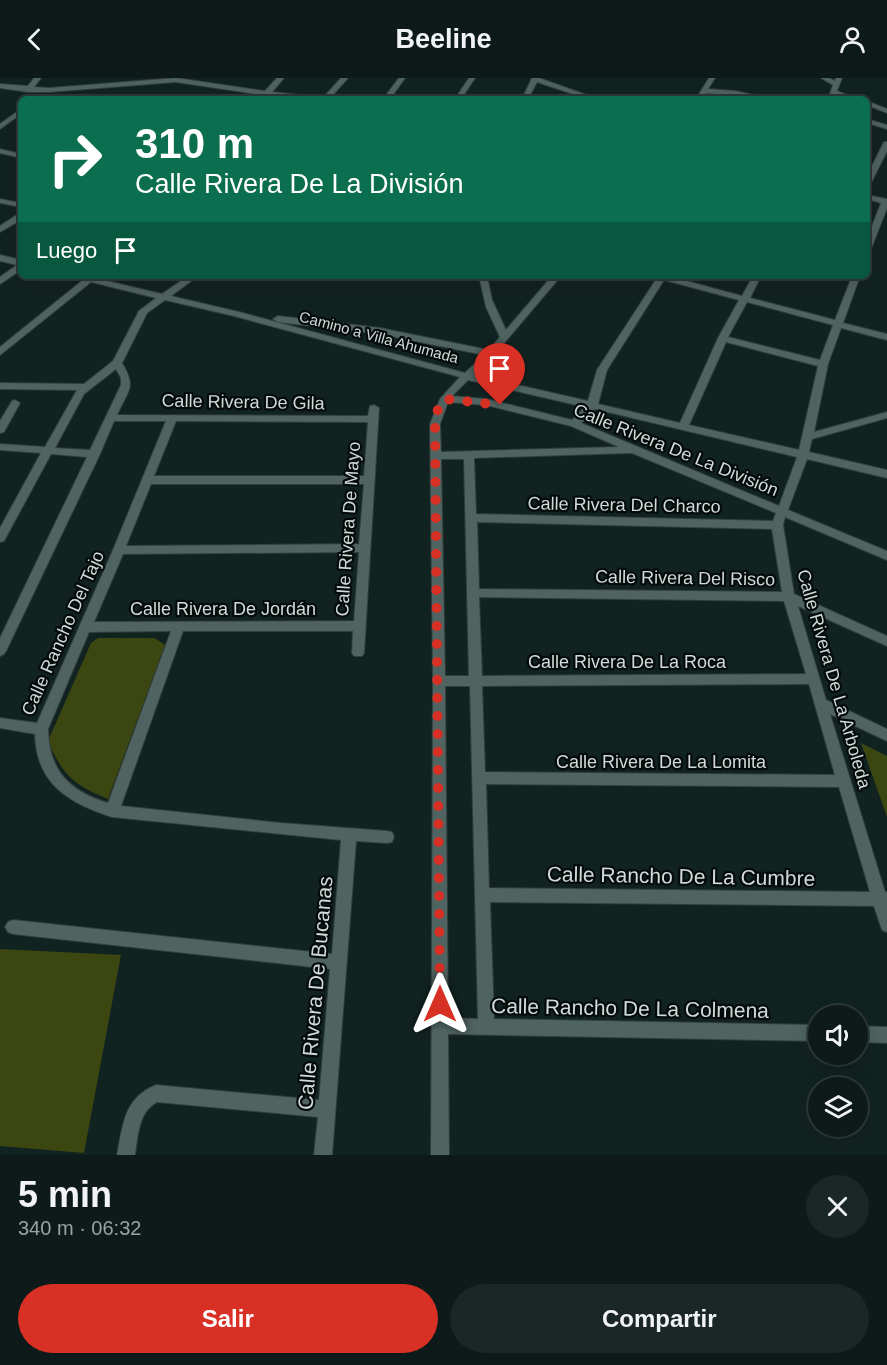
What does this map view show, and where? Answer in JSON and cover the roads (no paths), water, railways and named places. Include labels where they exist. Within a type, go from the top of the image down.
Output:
[{"type":"street","points":[[28,90],[38,78]]},
{"type":"street","points":[[264,96],[281,78]]},
{"type":"street","points":[[328,96],[345,78]]},
{"type":"street","points":[[388,96],[402,78]]},
{"type":"street","points":[[460,96],[472,78]]},
{"type":"street","points":[[701,96],[712,78]]},
{"type":"street","points":[[824,78],[838,81],[833,96]]},
{"type":"street","points":[[527,96],[536,79],[586,96]]},
{"type":"street","points":[[0,86],[28,90],[44,96],[176,80],[292,96]]},
{"type":"street","points":[[701,96],[735,93],[752,96]]},
{"type":"street","points":[[870,104],[887,111]]},
{"type":"street","points":[[0,127],[18,113]]},
{"type":"street","points":[[870,122],[887,127]]},
{"type":"street","points":[[870,177],[887,144]]},
{"type":"street","points":[[0,152],[18,155]]},
{"type":"street","points":[[870,198],[887,202],[870,242]]},
{"type":"street","points":[[0,201],[18,204]]},
{"type":"street","points":[[0,230],[18,218]]},
{"type":"street","points":[[0,258],[18,263]]},
{"type":"street","points":[[0,281],[18,266]]},
{"type":"street","name":"Camino a Villa Ahumada","points":[[86,279],[236,314],[466,376],[887,474]]},
{"type":"street","points":[[483,279],[484,290],[504,336]]},
{"type":"street","points":[[440,1155],[436,416],[445,399],[490,353],[554,279]]},
{"type":"street","points":[[574,424],[592,406],[599,377],[659,279]]},
{"type":"street","points":[[672,279],[887,336]]},
{"type":"street","points":[[683,427],[723,338],[754,279]]},
{"type":"street","points":[[777,525],[804,453],[823,364],[855,279]]},
{"type":"street","points":[[0,352],[89,280]]},
{"type":"street","points":[[0,538],[48,450],[86,387],[117,363],[138,317],[184,280]]},
{"type":"street","points":[[236,314],[380,331],[490,353]]},
{"type":"street","points":[[723,338],[823,364]]},
{"type":"street","points":[[0,651],[126,385],[126,378],[117,363]]},
{"type":"street","points":[[0,386],[86,387]]},
{"type":"street","name":"Calle Rivera De La División","points":[[445,399],[486,402],[574,424],[887,556]]},
{"type":"street","points":[[0,430],[3,419],[15,403]]},
{"type":"street","name":"Calle Rivera De Gila","points":[[112,418],[374,414]]},
{"type":"street","name":"Calle Rivera De Mayo","points":[[358,653],[374,414]]},
{"type":"street","points":[[807,438],[887,415]]},
{"type":"street","name":"Calle Rancho Del Tajo","points":[[173,417],[119,550],[40,729],[40,747],[52,776],[68,791],[90,805],[112,810],[387,837]]},
{"type":"street","points":[[0,447],[95,454]]},
{"type":"street","points":[[435,456],[634,450]]},
{"type":"street","points":[[469,455],[486,1026]]},
{"type":"street","points":[[148,480],[368,480]]},
{"type":"street","name":"Calle Rivera Del Charco","points":[[471,518],[777,525]]},
{"type":"street","name":"Calle Rivera De La Arboleda","points":[[777,525],[789,597],[823,704],[844,781],[883,899],[887,925]]},
{"type":"street","points":[[119,550],[364,548]]},
{"type":"street","name":"Calle Rivera Del Risco","points":[[473,593],[789,597],[887,641]]},
{"type":"street","points":[[112,810],[179,626]]},
{"type":"street","name":"Calle Rivera De Jordán","points":[[86,627],[360,626]]},
{"type":"street","name":"Calle Rivera De La Roca","points":[[439,681],[815,679]]},
{"type":"street","points":[[823,704],[887,735]]},
{"type":"street","points":[[0,723],[40,729]]},
{"type":"street","name":"Calle Rivera De La Lomita","points":[[478,778],[844,781]]},
{"type":"street","name":"Calle Rivera De Bucanas","points":[[323,1155],[349,835]]},
{"type":"street","name":"Calle Rancho De La Cumbre","points":[[483,895],[883,899]]},
{"type":"street","points":[[14,927],[337,962]]},
{"type":"street","name":"Calle Rancho De La Colmena","points":[[440,1026],[808,1033]]},
{"type":"street","points":[[868,1034],[887,1035]]},
{"type":"street","points":[[126,1155],[136,1108],[145,1098],[156,1093],[327,1109]]}]
